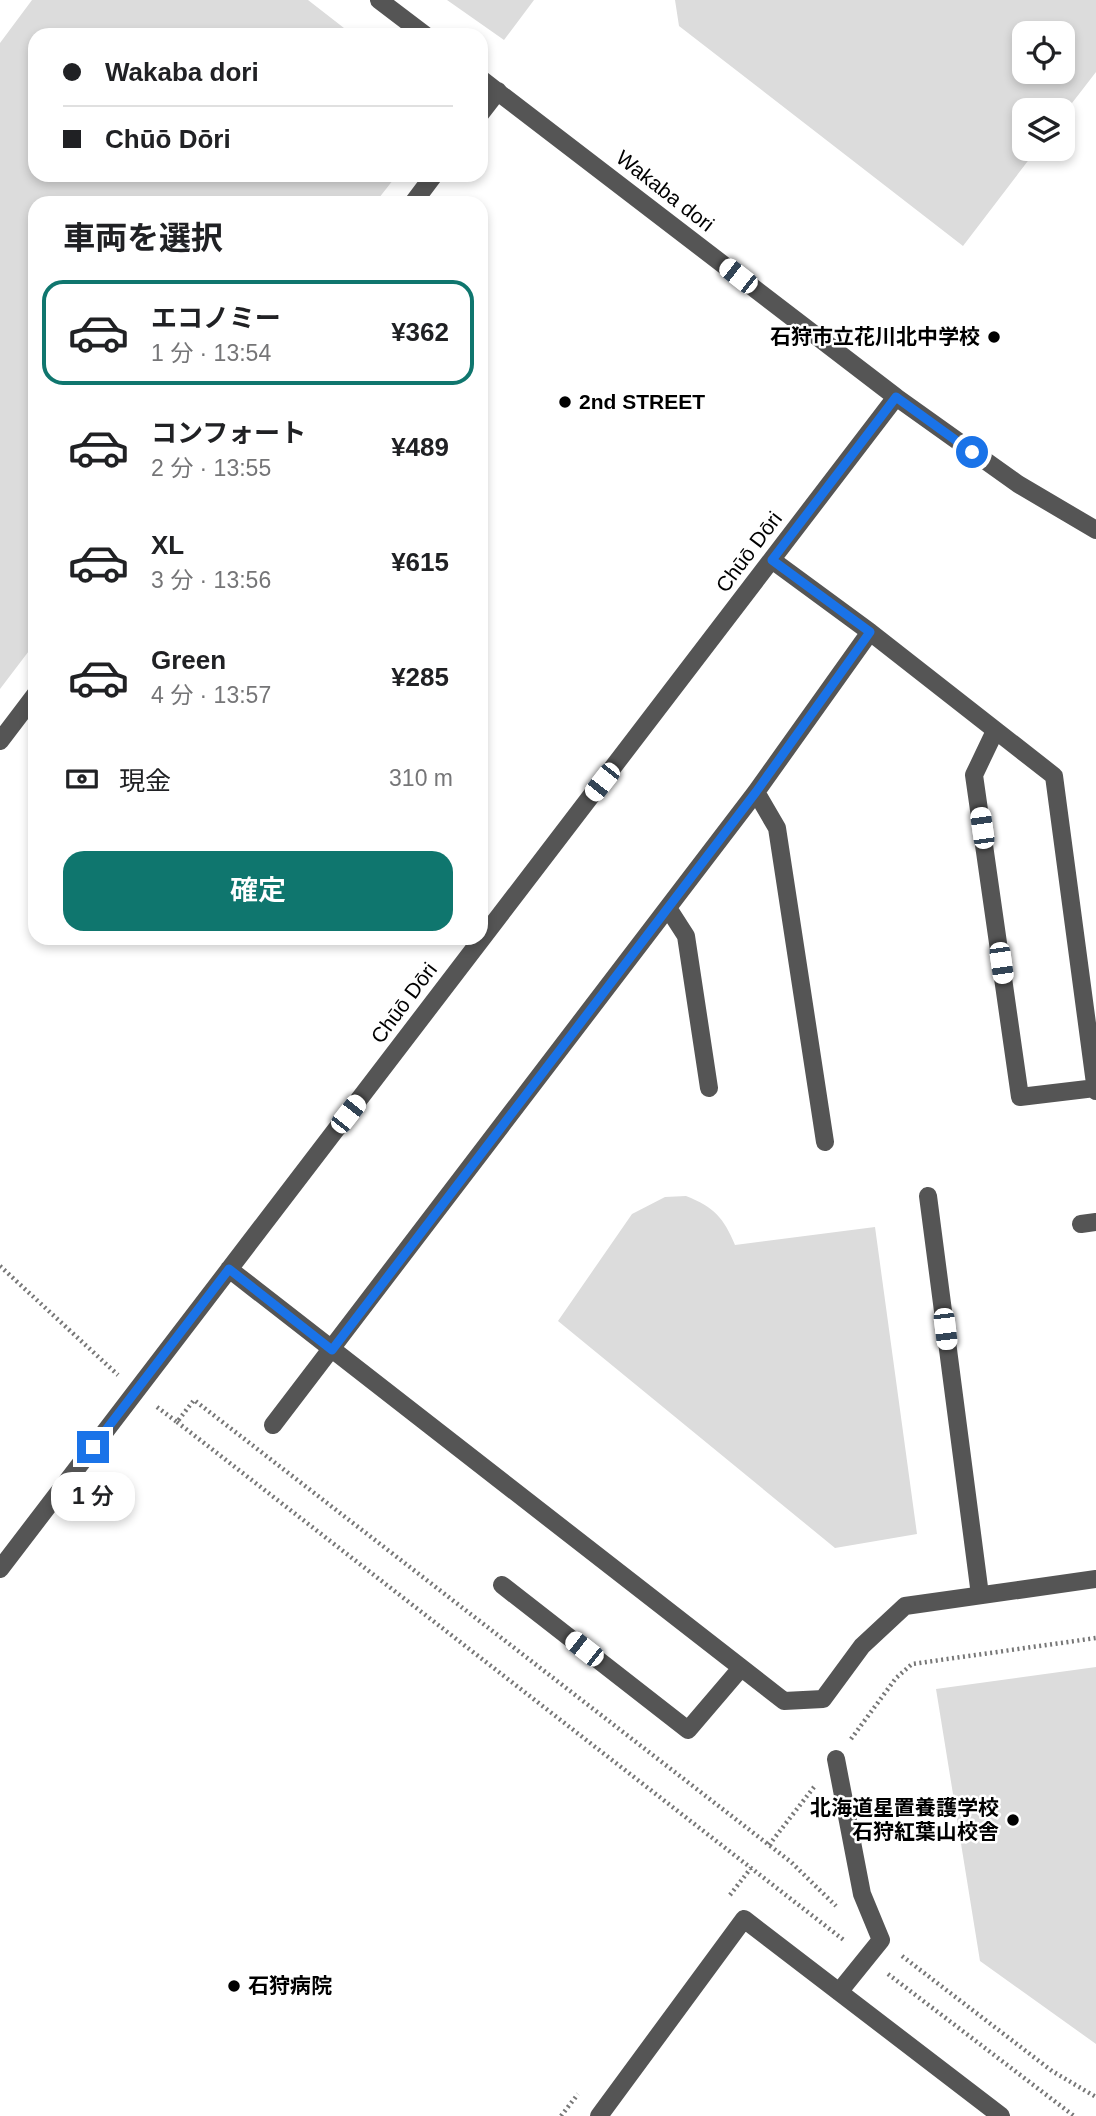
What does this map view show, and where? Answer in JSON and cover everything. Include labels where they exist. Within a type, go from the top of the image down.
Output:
[{"type":"street","points":[[379,0],[416,28]]},
{"type":"street","name":"Wakaba dori","points":[[488,84],[896,397],[1018,484],[1096,530]]},
{"type":"street","points":[[488,104],[498,92]]},
{"type":"street","points":[[418,196],[428,182]]},
{"type":"street","name":"Chūō Dōri","points":[[488,931],[896,397]]},
{"type":"street","points":[[772,560],[870,632],[1054,776],[1096,1090],[1020,1097],[974,775],[995,730]]},
{"type":"street","points":[[273,1425],[756,792],[870,632]]},
{"type":"street","points":[[0,741],[28,704]]},
{"type":"street","points":[[756,792],[777,828],[825,1142]]},
{"type":"street","points":[[668,908],[686,936],[709,1088]]},
{"type":"street","name":"Chūō Dōri","points":[[0,1569],[477,945]]},
{"type":"street","points":[[928,1196],[981,1595]]},
{"type":"street","points":[[229,1269],[784,1701],[823,1699],[862,1646],[905,1606],[1096,1579]]},
{"type":"street","points":[[502,1585],[688,1730],[741,1668]]},
{"type":"street","points":[[836,1759],[862,1894],[881,1940],[839,1992]]},
{"type":"street","points":[[607,2113],[744,1919],[1001,2116]]},
{"type":"path","points":[[0,1266],[135,1392],[1074,2116]]},
{"type":"path","points":[[177,1422],[194,1401],[791,1862],[841,1910]]},
{"type":"path","points":[[769,1845],[896,1678],[912,1664],[1096,1638]]},
{"type":"path","points":[[881,1940],[1052,2071],[1096,2097]]},
{"type":"shaded area","points":[[32,0],[308,0],[344,28],[28,28],[28,182],[392,182],[380,196],[28,196],[28,652],[0,689],[0,43]]},
{"type":"shaded area","points":[[447,0],[534,0],[504,40]]},
{"type":"shaded area","points":[[675,0],[1096,0],[1096,72],[1075,99],[1012,98],[1012,161],[1028,161],[963,246],[679,26]]},
{"type":"shaded area","points":[[686,1196],[704,1204],[717,1214],[727,1227],[735,1245],[875,1227],[917,1534],[835,1548],[558,1321],[632,1214],[665,1197]]},
{"type":"shaded area","name":"北海道星置養護学校 石狩紅葉山校舎","points":[[1096,1667],[1096,2044],[980,1961],[936,1689]]},
{"type":"place","name":"石狩市立花川北中学校","points":[[994,337]]},
{"type":"place","name":"2nd STREET","points":[[565,402]]},
{"type":"place","name":"北海道星置養護学校 石狩紅葉山校舎","points":[[1013,1820]]},
{"type":"place","name":"石狩病院","points":[[234,1986]]},
{"type":"route","points":[[93,1447],[229,1269],[332,1350],[756,792],[870,632],[772,560],[896,397],[972,452]]}]
